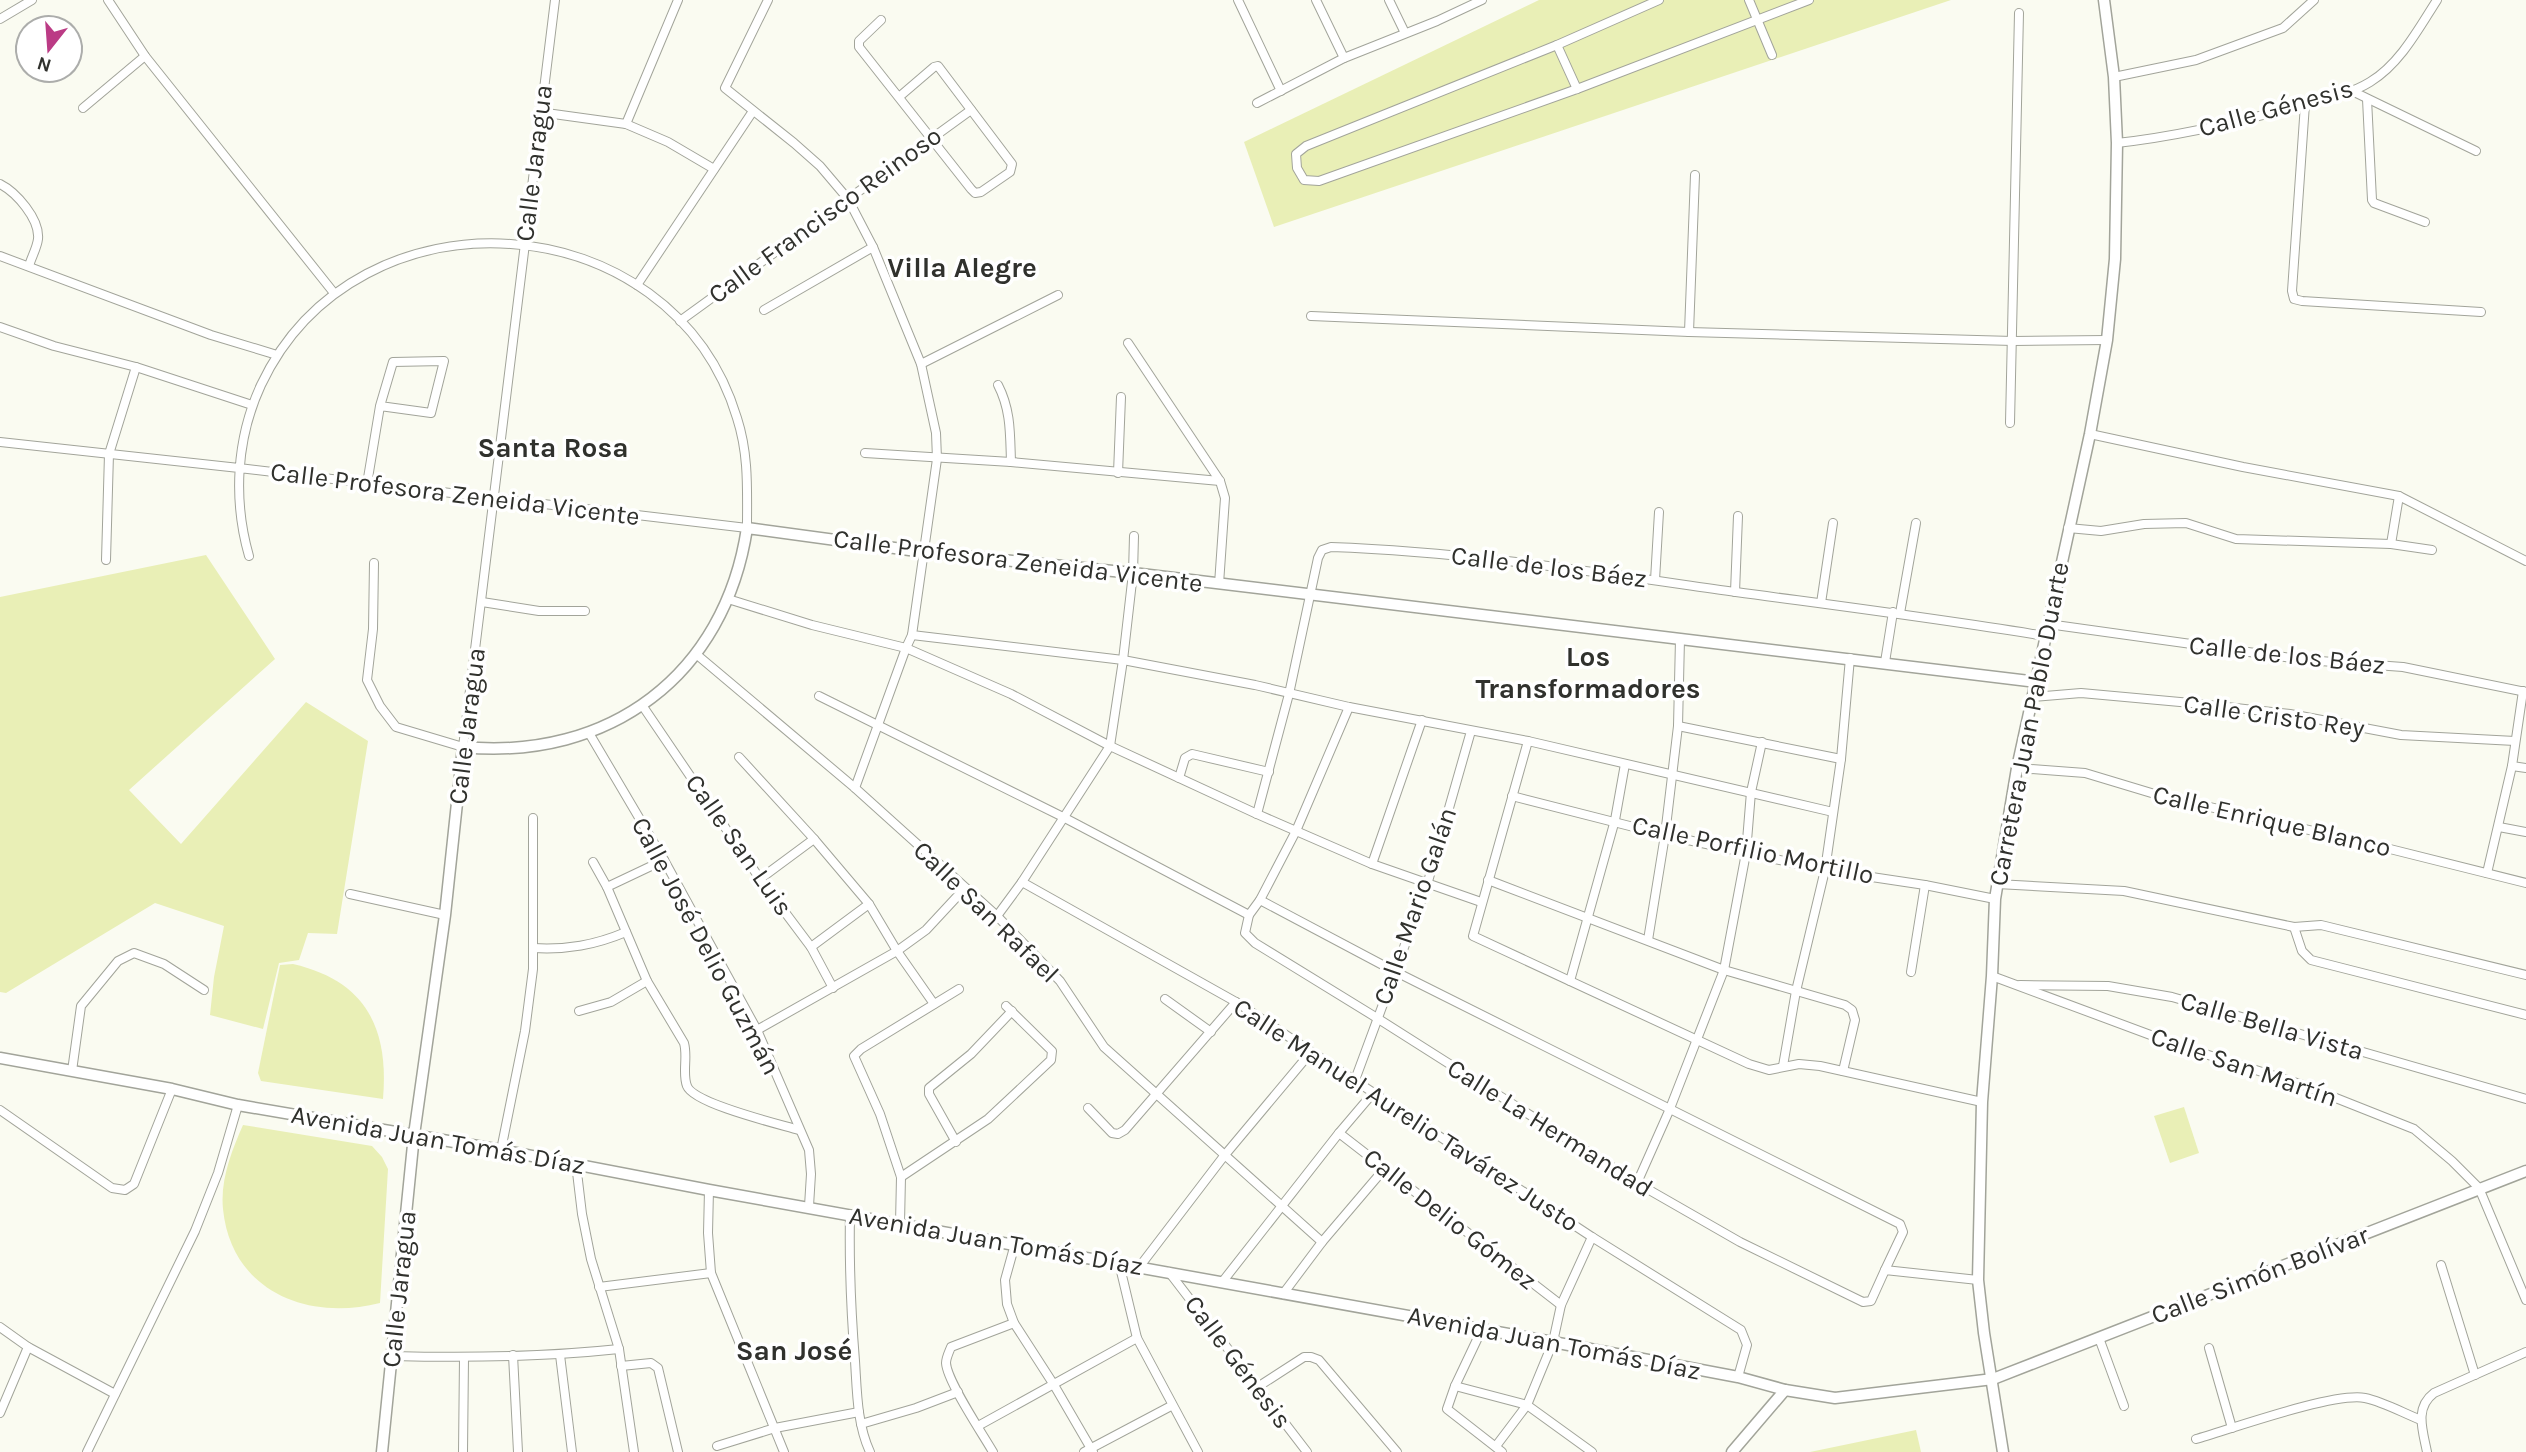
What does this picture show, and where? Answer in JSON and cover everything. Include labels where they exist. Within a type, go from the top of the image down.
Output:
[{"type":"street","points":[[0,19],[32,0]]},
{"type":"street","points":[[108,0],[145,56],[334,293]]},
{"type":"street","name":"Calle Jaragua","points":[[383,1452],[414,1135],[444,915],[539,112],[555,0]]},
{"type":"street","points":[[626,124],[678,0]]},
{"type":"street","points":[[768,0],[725,88],[820,166],[848,200],[873,247],[921,364],[936,433],[937,459],[912,635],[855,788]]},
{"type":"street","points":[[1238,0],[1281,91]]},
{"type":"street","points":[[1316,0],[1344,58]]},
{"type":"street","points":[[1389,0],[1405,33]]},
{"type":"street","points":[[1258,103],[1344,58],[1405,33],[1464,4],[1482,0]]},
{"type":"street","points":[[1659,0],[1557,45],[1306,146],[1296,154],[1297,169],[1304,180],[1318,181],[1577,89],[1809,0]]},
{"type":"street","points":[[1749,0],[1772,55]]},
{"type":"street","name":"Carretera Juan Pablo Duarte","points":[[2003,1452],[1978,1280],[1982,1102],[1995,899],[2017,768],[2090,434],[2107,340],[2116,258],[2118,143],[2114,77],[2104,0]]},
{"type":"street","points":[[2114,77],[2196,60],[2283,28],[2314,0]]},
{"type":"street","name":"Calle Génesis","points":[[2118,143],[2154,139],[2246,120],[2352,92],[2386,70],[2413,37],[2437,0]]},
{"type":"street","points":[[2010,423],[2019,13]]},
{"type":"street","points":[[881,20],[858,44],[899,97],[975,193],[981,192],[1013,168],[938,66],[899,97]]},
{"type":"street","points":[[1557,45],[1577,89]]},
{"type":"street","points":[[83,108],[145,56]]},
{"type":"street","points":[[2352,92],[2476,151]]},
{"type":"street","points":[[2367,99],[2372,200],[2425,222]]},
{"type":"street","points":[[2305,104],[2292,291],[2294,299],[2481,312]]},
{"type":"street","name":"Calle Francisco Reinoso","points":[[680,321],[971,110]]},
{"type":"street","points":[[637,285],[753,111]]},
{"type":"street","points":[[539,112],[626,124],[668,142],[714,169]]},
{"type":"street","points":[[1689,332],[1695,175]]},
{"type":"street","points":[[0,184],[8,188],[20,202],[36,227],[38,238],[29,266]]},
{"type":"street","points":[[249,556],[241,517],[239,468],[252,405],[277,355],[303,322],[334,293],[381,265],[433,248],[488,243],[554,251],[583,259],[611,270],[637,285],[680,321],[701,345],[718,372],[737,417],[747,464],[747,528],[740,564],[728,599],[696,654],[662,690],[642,705],[589,733],[529,748],[488,750],[463,747],[396,727],[380,706],[368,680],[373,629],[374,563]]},
{"type":"street","points":[[764,310],[873,247]]},
{"type":"street","points":[[0,256],[211,335],[277,355]]},
{"type":"street","points":[[921,364],[1058,295]]},
{"type":"street","points":[[1311,316],[1689,332],[2013,341],[2107,340]]},
{"type":"street","points":[[0,327],[54,346],[136,367],[252,405]]},
{"type":"street","points":[[1128,343],[1220,481],[1225,498],[1219,584]]},
{"type":"street","points":[[368,484],[380,406],[393,362],[444,361],[431,413],[380,406]]},
{"type":"street","points":[[106,559],[109,454],[136,367]]},
{"type":"street","points":[[998,384],[1010,415],[1012,462]]},
{"type":"street","points":[[1118,472],[1121,397]]},
{"type":"street","points":[[2090,434],[2243,467],[2399,496],[2412,500],[2526,561]]},
{"type":"street","name":"Calle Profesora Zeneida Vicente","points":[[0,442],[2037,681]]},
{"type":"street","points":[[865,453],[1012,462],[1220,481]]},
{"type":"street","points":[[2391,544],[2399,496]]},
{"type":"street","points":[[1655,580],[1660,512]]},
{"type":"street","points":[[1735,592],[1738,516]]},
{"type":"street","points":[[1821,603],[1833,523]]},
{"type":"street","points":[[1885,662],[1916,523]]},
{"type":"street","points":[[2068,528],[2101,531],[2144,524],[2186,523],[2236,539],[2391,544],[2432,550]]},
{"type":"street","points":[[997,916],[1110,746],[1123,660],[1134,536]]},
{"type":"street","name":"Calle de los Báez","points":[[1257,814],[1289,694],[1309,596],[1322,550],[1331,547],[1408,550],[1513,560],[1896,612],[2045,636]]},
{"type":"street","points":[[728,599],[812,625],[905,648],[1012,694],[1110,746],[1257,814],[1372,864],[1481,902]]},
{"type":"street","points":[[482,602],[539,611],[585,611]]},
{"type":"street","name":"Calle de los Báez","points":[[2048,624],[2306,660],[2403,667],[2524,691]]},
{"type":"street","points":[[912,635],[1123,660],[1255,685],[1349,707],[1528,741],[1833,812]]},
{"type":"street","points":[[1648,940],[1665,835],[1678,726],[1680,639]]},
{"type":"street","name":"Calle San Rafael","points":[[696,654],[855,788],[997,916],[1060,981],[1104,1047],[1322,1242]]},
{"type":"street","points":[[1783,1066],[1796,991],[1825,870],[1841,759],[1850,658]]},
{"type":"street","points":[[2487,873],[2512,766],[2524,691]]},
{"type":"street","name":"Calle Cristo Rey","points":[[2033,697],[2081,693],[2290,713],[2401,735],[2515,741]]},
{"type":"street","points":[[819,695],[1063,817],[1249,915],[1296,831],[1349,707]]},
{"type":"street","name":"Calle San Luis","points":[[642,705],[760,879],[811,947],[833,988]]},
{"type":"street","points":[[1372,864],[1422,720]]},
{"type":"street","points":[[1678,726],[1841,759]]},
{"type":"street","name":"Calle Mario Galán","points":[[1354,1080],[1427,885],[1471,731]]},
{"type":"street","name":"Calle José Delio Guzmán","points":[[589,733],[664,860],[757,1030],[809,1150],[809,1206]]},
{"type":"street","points":[[1528,741],[1473,936],[1695,1041],[1759,1067],[1769,1070],[1799,1064],[1982,1102]]},
{"type":"street","points":[[1637,1183],[1669,1111],[1724,970],[1746,853],[1751,792],[1762,742]]},
{"type":"street","points":[[1179,778],[1185,758],[1192,754],[1269,772]]},
{"type":"street","points":[[739,757],[869,904],[897,951],[934,1004]]},
{"type":"street","points":[[1570,981],[1615,820],[1625,764]]},
{"type":"street","points":[[2512,766],[2526,768]]},
{"type":"street","name":"Calle Enrique Blanco","points":[[2017,768],[2085,773],[2158,795],[2526,883]]},
{"type":"street","name":"Calle Porfilio Mortillo","points":[[1512,796],[1615,820],[1665,835],[1825,870],[1995,899]]},
{"type":"street","points":[[501,1150],[525,1031],[533,948],[533,818]]},
{"type":"street","points":[[2499,827],[2526,832]]},
{"type":"street","points":[[760,879],[814,839]]},
{"type":"street","points":[[607,887],[664,860]]},
{"type":"street","points":[[593,862],[607,887],[647,981],[684,1042],[688,1089],[696,1096],[745,1115],[799,1130]]},
{"type":"street","points":[[1488,880],[1724,970],[1845,1005],[1852,1010],[1855,1020],[1843,1071]]},
{"type":"street","name":"Calle Manuel Aurelio Tavárez Justo","points":[[1022,882],[1236,1002],[1592,1237],[1741,1330],[1747,1345],[1738,1377]]},
{"type":"street","points":[[1997,884],[2124,891],[2294,927],[2321,925],[2526,975]]},
{"type":"street","points":[[1911,972],[1924,885]]},
{"type":"street","points":[[757,1030],[897,951],[926,930],[965,888]]},
{"type":"street","points":[[350,894],[444,915]]},
{"type":"street","points":[[1259,900],[1669,1111],[1900,1224],[1903,1232],[1885,1270],[1978,1280]]},
{"type":"street","points":[[811,947],[869,904]]},
{"type":"street","name":"Calle La Hermandad","points":[[1249,915],[1245,933],[1255,943],[1637,1183],[1740,1242],[1867,1303],[1871,1301],[1885,1270]]},
{"type":"street","points":[[2294,927],[2302,951],[2311,960],[2526,1015]]},
{"type":"street","points":[[533,948],[581,947],[626,932]]},
{"type":"street","points":[[72,1071],[81,1006],[118,961],[134,953],[164,964],[204,990]]},
{"type":"street","name":"Calle San Martín","points":[[1992,976],[2180,1046],[2303,1085],[2414,1129],[2479,1188]]},
{"type":"street","points":[[579,1011],[611,1002],[647,981]]},
{"type":"street","name":"Calle Bella Vista","points":[[2014,985],[2108,986],[2172,997],[2526,1099]]},
{"type":"street","points":[[900,1223],[901,1177],[880,1114],[854,1056],[861,1049],[959,989]]},
{"type":"street","points":[[1165,999],[1211,1032]]},
{"type":"street","points":[[1088,1108],[1112,1133],[1118,1134],[1125,1130],[1236,1002]]},
{"type":"street","points":[[901,1177],[956,1142],[989,1119],[1051,1060],[1052,1051],[1009,1008],[971,1054],[929,1088],[929,1094],[956,1142]]},
{"type":"street","points":[[1140,1266],[1224,1156],[1311,1052]]},
{"type":"street","name":"Avenida Juan Tomás Díaz","points":[[0,1058],[172,1089],[238,1105],[501,1150],[1553,1342],[1738,1377],[1785,1390],[1835,1398],[1993,1379]]},
{"type":"street","points":[[0,1110],[112,1188],[125,1190],[134,1184],[172,1089]]},
{"type":"street","points":[[1223,1281],[1373,1093]]},
{"type":"street","points":[[87,1452],[195,1231],[218,1173],[238,1105]]},
{"type":"street","name":"Calle Delio Gómez","points":[[1339,1133],[1561,1305]]},
{"type":"street","points":[[576,1164],[584,1226],[599,1287],[619,1349],[634,1452]]},
{"type":"street","points":[[1283,1294],[1322,1242],[1385,1168]]},
{"type":"street","name":"Calle Simón Bolívar","points":[[1993,1379],[2526,1171]]},
{"type":"street","points":[[2479,1188],[2526,1300]]},
{"type":"street","points":[[709,1190],[711,1273],[784,1452]]},
{"type":"street","points":[[850,1214],[849,1277],[859,1412],[870,1452]]},
{"type":"street","points":[[1482,1329],[1455,1386],[1448,1412],[1499,1449],[1527,1405],[1553,1342],[1561,1305],[1592,1237]]},
{"type":"street","points":[[1015,1244],[1005,1280],[1007,1304],[1014,1324],[1054,1385],[1089,1451],[1171,1406]]},
{"type":"street","points":[[1119,1263],[1137,1338],[1171,1406],[1198,1452]]},
{"type":"street","points":[[2441,1265],[2475,1375]]},
{"type":"street","name":"Calle Génesis","points":[[1169,1272],[1307,1452]]},
{"type":"street","points":[[599,1287],[711,1273]]},
{"type":"street","points":[[993,1452],[958,1392],[946,1364],[947,1356],[951,1347],[1014,1324]]},
{"type":"street","points":[[0,1327],[28,1347],[116,1394]]},
{"type":"street","points":[[978,1426],[1137,1338]]},
{"type":"street","points":[[2099,1338],[2124,1406]]},
{"type":"street","points":[[0,1413],[28,1347]]},
{"type":"street","points":[[2208,1348],[2232,1428]]},
{"type":"street","points":[[393,1356],[464,1358],[560,1355],[619,1349]]},
{"type":"street","points":[[2427,1452],[2421,1420],[2426,1399],[2526,1352]]},
{"type":"street","points":[[513,1355],[518,1452]]},
{"type":"street","points":[[560,1355],[572,1452]]},
{"type":"street","points":[[1256,1388],[1304,1357],[1319,1360],[1397,1452]]},
{"type":"street","points":[[463,1452],[464,1358]]},
{"type":"street","points":[[621,1366],[651,1363],[658,1368],[678,1452]]},
{"type":"street","points":[[1455,1386],[1527,1405],[1592,1452]]},
{"type":"street","points":[[1732,1452],[1785,1390]]},
{"type":"street","points":[[861,1423],[916,1408],[958,1392]]},
{"type":"street","points":[[2196,1439],[2326,1402],[2351,1398],[2365,1398],[2421,1420]]},
{"type":"street","points":[[717,1446],[775,1428],[859,1412]]},
{"type":"green space","points":[[1539,0],[1951,0],[1274,227],[1244,142]]},
{"type":"green space","points":[[206,555],[275,659],[129,790],[181,844],[306,702],[368,741],[337,934],[308,933],[299,960],[279,963],[263,1029],[210,1015],[224,926],[155,903],[6,993],[0,992],[0,597]]},
{"type":"green space","points":[[293,964],[339,982],[355,995],[368,1011],[382,1050],[383,1099],[261,1081],[258,1073],[280,965]]},
{"type":"green space","points":[[2184,1107],[2199,1153],[2170,1163],[2154,1116]]},
{"type":"green space","points":[[243,1125],[372,1146],[382,1157],[388,1169],[380,1303],[352,1308],[325,1308],[300,1303],[277,1294],[257,1279],[241,1261],[229,1237],[223,1209],[223,1187]]},
{"type":"green space","points":[[1916,1430],[1921,1452],[1810,1452]]},
{"type":"district","name":"Villa Alegre","points":[[962,267]]},
{"type":"district","name":"Santa Rosa","points":[[553,447]]},
{"type":"district","name":"Los Transformadores","points":[[1588,672]]},
{"type":"district","name":"San José","points":[[794,1350]]}]
